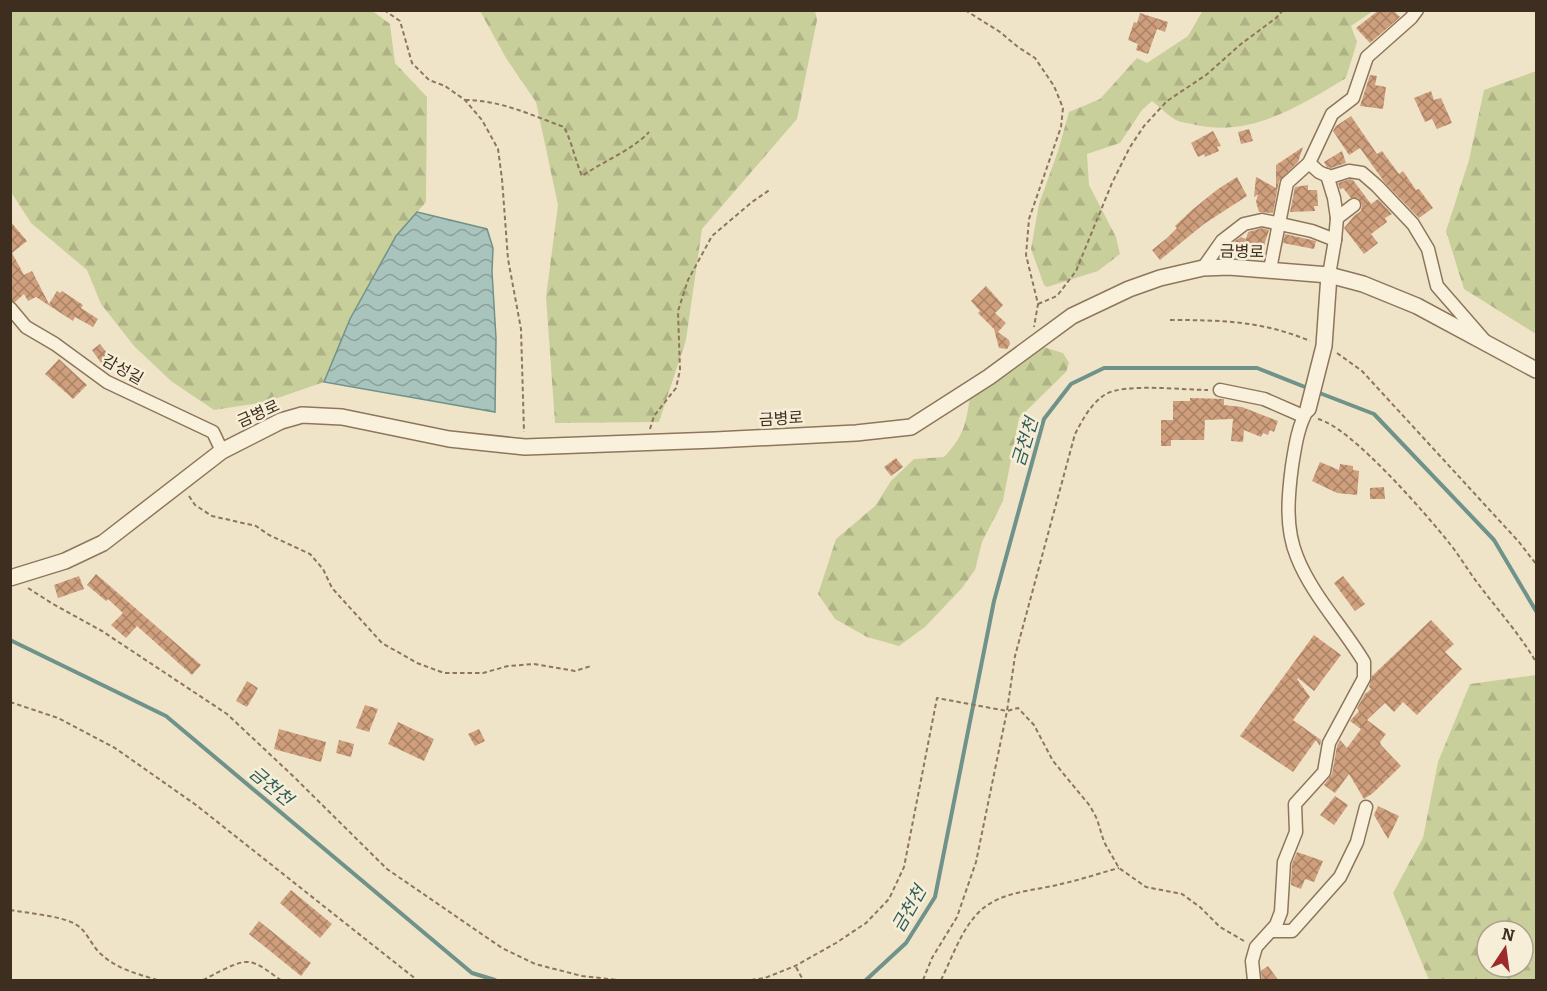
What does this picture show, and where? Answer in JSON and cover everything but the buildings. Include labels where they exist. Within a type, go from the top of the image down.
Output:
[{"type":"street","points":[[1270,269],[1287,183],[1309,163],[1332,114],[1353,98],[1367,57],[1417,10]]},
{"type":"street","points":[[1309,163],[1330,177],[1349,171],[1362,173],[1377,186],[1413,224],[1428,249],[1437,286],[1485,341]]},
{"type":"street","points":[[1254,981],[1252,961],[1256,947],[1276,925],[1281,912],[1284,862],[1296,832],[1295,804],[1324,772],[1329,743],[1364,678],[1364,662],[1308,581],[1296,556],[1290,530],[1288,498],[1293,461],[1324,346],[1329,274],[1337,218],[1327,175]]},
{"type":"street","points":[[1337,218],[1354,205]]},
{"type":"street","points":[[1203,268],[1222,241],[1244,224],[1262,220],[1312,231],[1335,240]]},
{"type":"street","name":"금병로","points":[[12,578],[65,561],[103,543],[222,451],[280,421],[302,415],[342,417],[449,439],[525,447],[844,433],[911,427],[989,377],[1072,316],[1129,289],[1160,278],[1203,268],[1229,267],[1329,274],[1363,284],[1417,306],[1536,370]]},
{"type":"street","name":"감성길","points":[[10,308],[26,327],[55,344],[108,382],[213,432],[222,451]]},
{"type":"street","points":[[1220,390],[1264,399],[1306,413]]},
{"type":"street","points":[[1271,931],[1292,932],[1340,877],[1357,843],[1366,807]]},
{"type":"path","points":[[384,10],[400,21],[412,63],[429,80],[445,86],[465,100],[482,120],[498,149],[508,259],[521,329],[525,447]]},
{"type":"path","points":[[965,10],[1035,58],[1054,86],[1063,108],[1061,127],[1029,219],[1026,255],[1038,304],[1030,345]]},
{"type":"path","points":[[1038,304],[1057,296],[1076,271],[1112,183],[1130,147],[1144,126],[1167,100],[1206,75],[1283,10]]},
{"type":"path","points":[[465,100],[484,100],[504,104],[564,127],[570,138],[573,155],[582,176],[640,143],[650,132]]},
{"type":"path","points":[[644,443],[654,416],[676,388],[681,370],[678,311],[688,280],[712,236],[771,189]]},
{"type":"path","points":[[1170,320],[1252,323],[1294,334],[1324,346],[1362,371],[1519,542],[1536,564]]},
{"type":"path","points":[[923,981],[932,958],[957,917],[976,862],[1015,656],[1075,434],[1086,413],[1107,394],[1125,389],[1220,390]]},
{"type":"path","points":[[1306,413],[1327,422],[1355,442],[1390,476],[1450,544],[1536,662]]},
{"type":"path","points":[[180,484],[195,505],[212,516],[256,526],[269,535],[310,554],[323,569],[332,588],[382,643],[417,663],[444,673],[483,673],[508,666],[534,664],[576,671],[591,666]]},
{"type":"path","points":[[12,578],[102,631],[227,714],[387,870],[502,948],[535,964],[582,976],[618,981]]},
{"type":"path","points":[[751,981],[795,966],[866,923],[889,899],[904,867],[937,698],[1006,711],[1018,708],[1034,725],[1053,761],[1090,806],[1097,819],[1104,842],[1119,868],[1146,887],[1182,894],[1200,907],[1220,927],[1256,947]]},
{"type":"path","points":[[10,702],[58,718],[115,748],[196,805],[417,981]]},
{"type":"path","points":[[941,981],[971,922],[981,910],[995,901],[1008,895],[1061,885],[1119,868]]},
{"type":"path","points":[[10,910],[72,922],[82,928],[91,944],[103,956],[125,970],[157,981]]},
{"type":"path","points":[[203,981],[228,968],[247,962],[262,967],[281,981]]},
{"type":"path","points":[[795,966],[803,981]]},
{"type":"green space","points":[[371,10],[390,24],[395,63],[427,97],[426,202],[396,236],[350,319],[324,382],[266,402],[214,410],[171,381],[134,346],[101,304],[87,270],[31,223],[11,192],[10,11]]},
{"type":"green space","points":[[1203,10],[1373,11],[1351,26],[1357,42],[1346,78],[1293,108],[1256,123],[1216,128],[1178,121],[1152,101],[1142,110],[1120,143],[1087,154],[1089,185],[1116,237],[1120,254],[1098,271],[1047,287],[1044,285],[1031,249],[1039,204],[1069,112],[1100,99],[1137,58],[1147,63],[1188,36]]},
{"type":"green space","points":[[480,11],[815,11],[817,20],[797,119],[702,229],[686,340],[659,422],[555,423],[546,297],[558,205],[536,102],[506,58]]},
{"type":"green space","points":[[1536,71],[1536,334],[1464,289],[1446,231],[1469,160],[1484,90]]},
{"type":"green space","points":[[1040,346],[1063,353],[1069,363],[1066,372],[1019,418],[1003,501],[982,542],[975,570],[962,588],[925,627],[899,646],[867,637],[835,619],[818,594],[836,539],[875,506],[891,481],[914,459],[944,457],[956,443],[963,429],[970,396]]},
{"type":"green space","points":[[1536,675],[1536,980],[1429,980],[1393,893],[1423,838],[1438,762],[1470,684]]},
{"type":"water","points":[[417,212],[487,229],[493,248],[496,338],[495,412],[324,382],[350,319],[396,236]]},
{"type":"waterway","name":"금천천","points":[[866,980],[906,943],[935,897],[994,601],[1044,419],[1071,384],[1104,368],[1257,368],[1310,389]]},
{"type":"waterway","name":"금천천","points":[[1317,392],[1374,414],[1494,540],[1536,611]]},
{"type":"waterway","name":"금천천","points":[[10,640],[166,716],[472,973],[495,980]]}]
